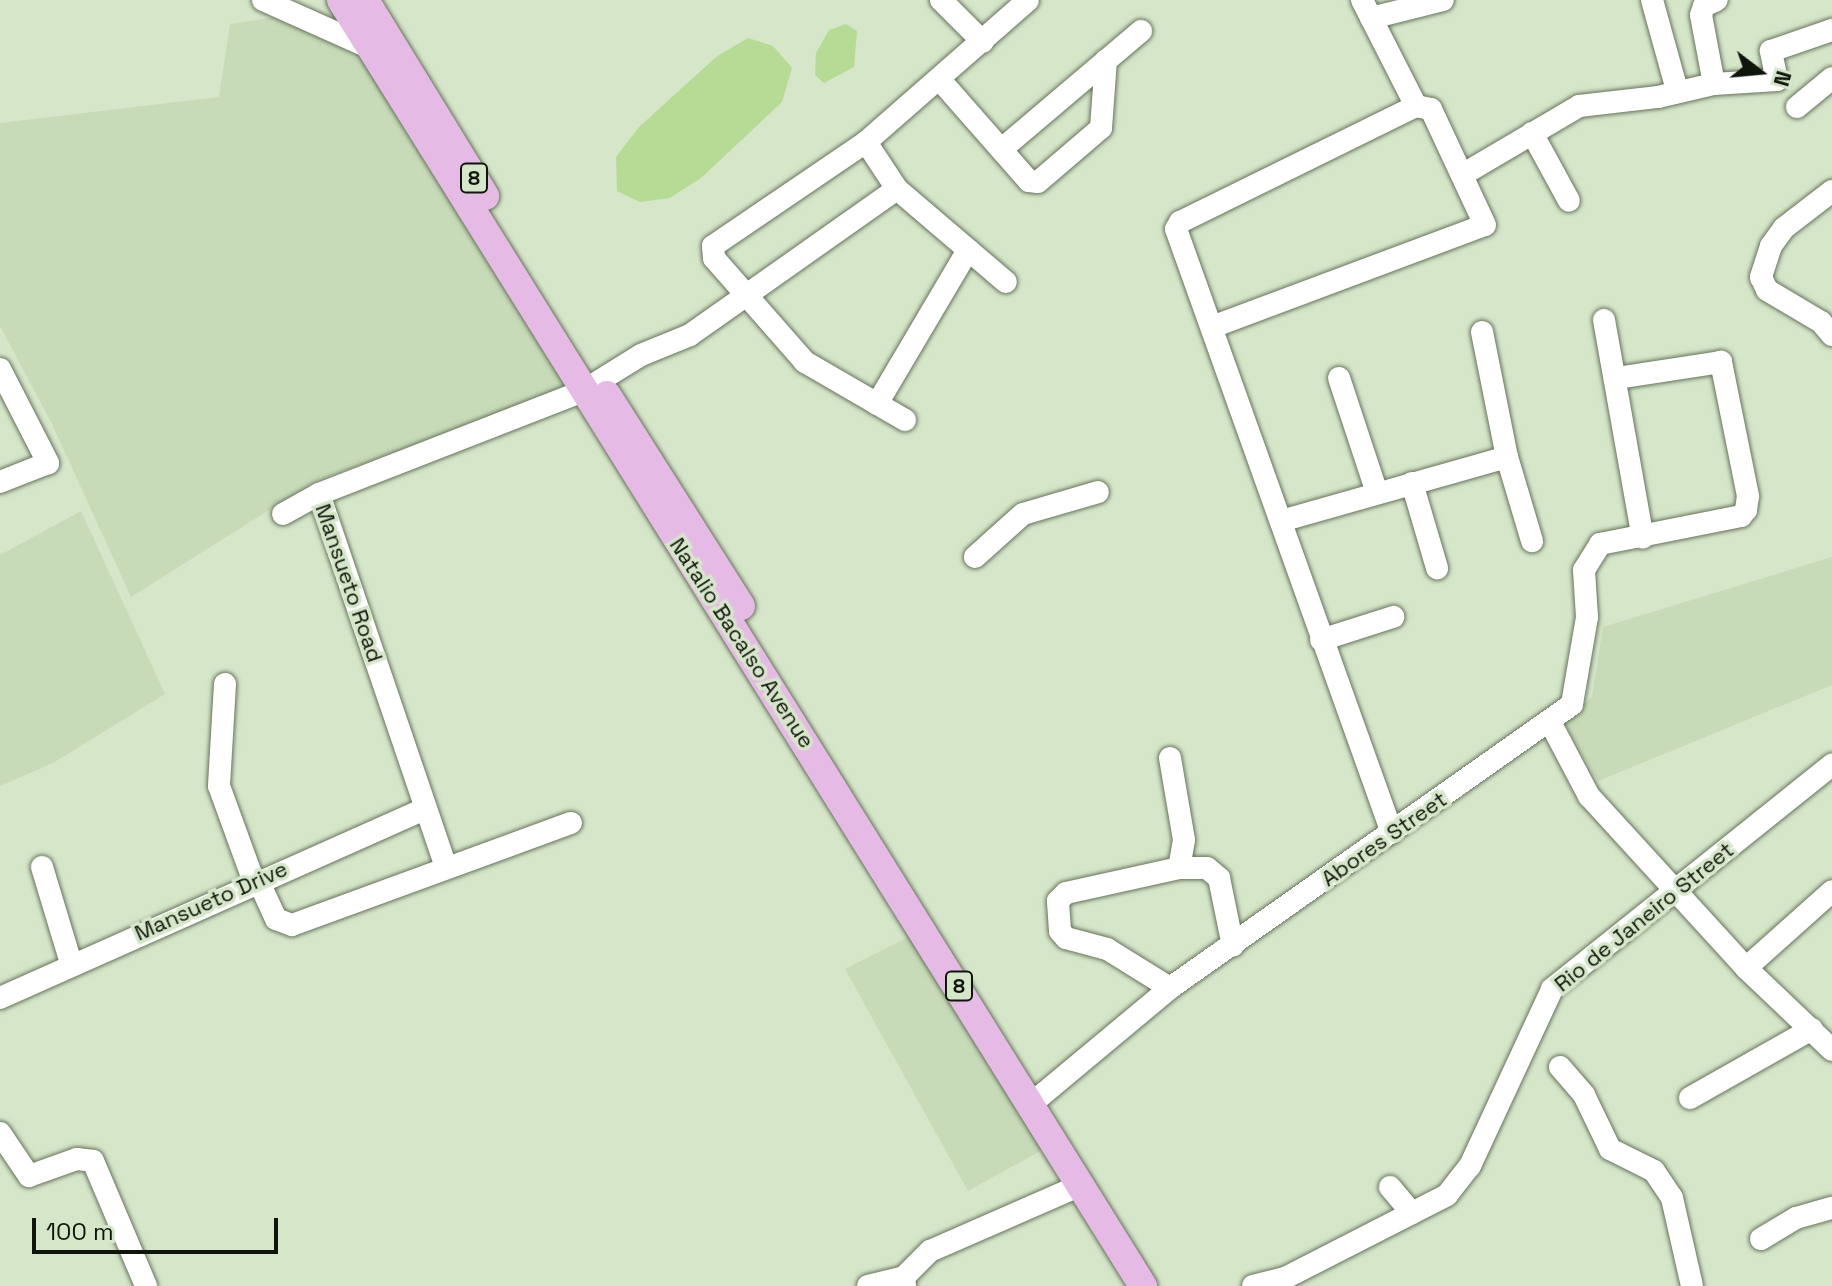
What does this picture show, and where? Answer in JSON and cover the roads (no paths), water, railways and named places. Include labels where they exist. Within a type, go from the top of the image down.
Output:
[{"type":"main road","name":"Natalio Bacalso Avenue","points":[[341,0],[382,47],[590,385],[1038,1098],[1148,1286]]},
{"type":"main road","name":"Natalio Bacalso Avenue","points":[[365,0],[382,47]]},
{"type":"main road","name":"Natalio Bacalso Avenue","points":[[1038,1098],[1081,1185],[1148,1286]]},
{"type":"street","points":[[263,0],[382,47]]},
{"type":"street","points":[[941,0],[983,42]]},
{"type":"street","points":[[905,420],[805,362],[714,258],[716,241],[866,142],[941,81],[1028,0]]},
{"type":"street","points":[[1652,0],[1677,90]]},
{"type":"street","points":[[1714,84],[1701,15],[1704,6],[1717,0]]},
{"type":"street","points":[[1416,106],[1367,9],[1434,1]]},
{"type":"street","points":[[1003,148],[1141,31]]},
{"type":"street","points":[[1462,175],[1579,106],[1714,84],[1777,80],[1771,51],[1831,32]]},
{"type":"street","points":[[941,81],[1029,181],[1043,181],[1101,128],[1106,60]]},
{"type":"street","points":[[1797,107],[1832,78]]},
{"type":"street","points":[[1212,327],[1485,225],[1431,109],[1416,106],[1177,225],[1212,327],[1281,521],[1321,640],[1392,833]]},
{"type":"street","points":[[1532,133],[1569,201]]},
{"type":"street","points":[[866,142],[897,189],[1006,282]]},
{"type":"street","name":"Mansueto Road","points":[[446,867],[319,494],[590,385],[690,335],[747,298],[897,189]]},
{"type":"street","points":[[1832,191],[1784,228],[1771,246],[1761,277],[1767,290],[1821,322],[1832,335]]},
{"type":"street","points":[[877,404],[968,250]]},
{"type":"street","points":[[1604,320],[1617,378],[1643,538]]},
{"type":"street","points":[[1482,332],[1507,457],[1532,541]]},
{"type":"street","name":"Abores Street","points":[[1038,1098],[1170,988],[1572,704],[1583,666],[1584,570],[1590,553],[1600,544],[1643,538],[1741,516],[1748,496],[1721,362],[1617,378]]},
{"type":"street","points":[[0,369],[48,463],[0,482]]},
{"type":"street","points":[[1339,378],[1377,493]]},
{"type":"street","points":[[1281,521],[1507,457]]},
{"type":"street","points":[[1412,483],[1437,568]]},
{"type":"street","points":[[975,557],[1023,514],[1098,492]]},
{"type":"street","points":[[283,514],[319,494]]},
{"type":"street","points":[[1321,640],[1393,617]]},
{"type":"street","points":[[225,684],[219,786],[256,881],[276,919],[292,925],[571,823]]},
{"type":"street","points":[[1550,722],[1589,796],[1746,968],[1832,1050]]},
{"type":"street","points":[[1170,758],[1184,840],[1179,868]]},
{"type":"street","name":"Rio de Janeiro Street","points":[[1253,1286],[1282,1282],[1447,1195],[1462,1180],[1552,989],[1832,765]]},
{"type":"street","name":"Mansueto Drive","points":[[0,998],[71,963],[425,809]]},
{"type":"street","points":[[42,867],[71,963]]},
{"type":"street","points":[[1170,988],[1107,949],[1066,938],[1060,931],[1058,901],[1066,893],[1179,868],[1207,868],[1219,878],[1233,946]]},
{"type":"street","points":[[1746,968],[1832,891]]},
{"type":"street","points":[[1690,1098],[1812,1029]]},
{"type":"street","points":[[1560,1067],[1584,1095],[1610,1149],[1654,1171],[1672,1198],[1692,1286]]},
{"type":"street","points":[[0,1133],[29,1176],[77,1159],[93,1161],[146,1286]]},
{"type":"street","points":[[868,1286],[904,1282],[930,1251],[1081,1185]]},
{"type":"street","points":[[1390,1187],[1412,1213]]},
{"type":"street","points":[[1761,1239],[1796,1218],[1832,1208]]}]
